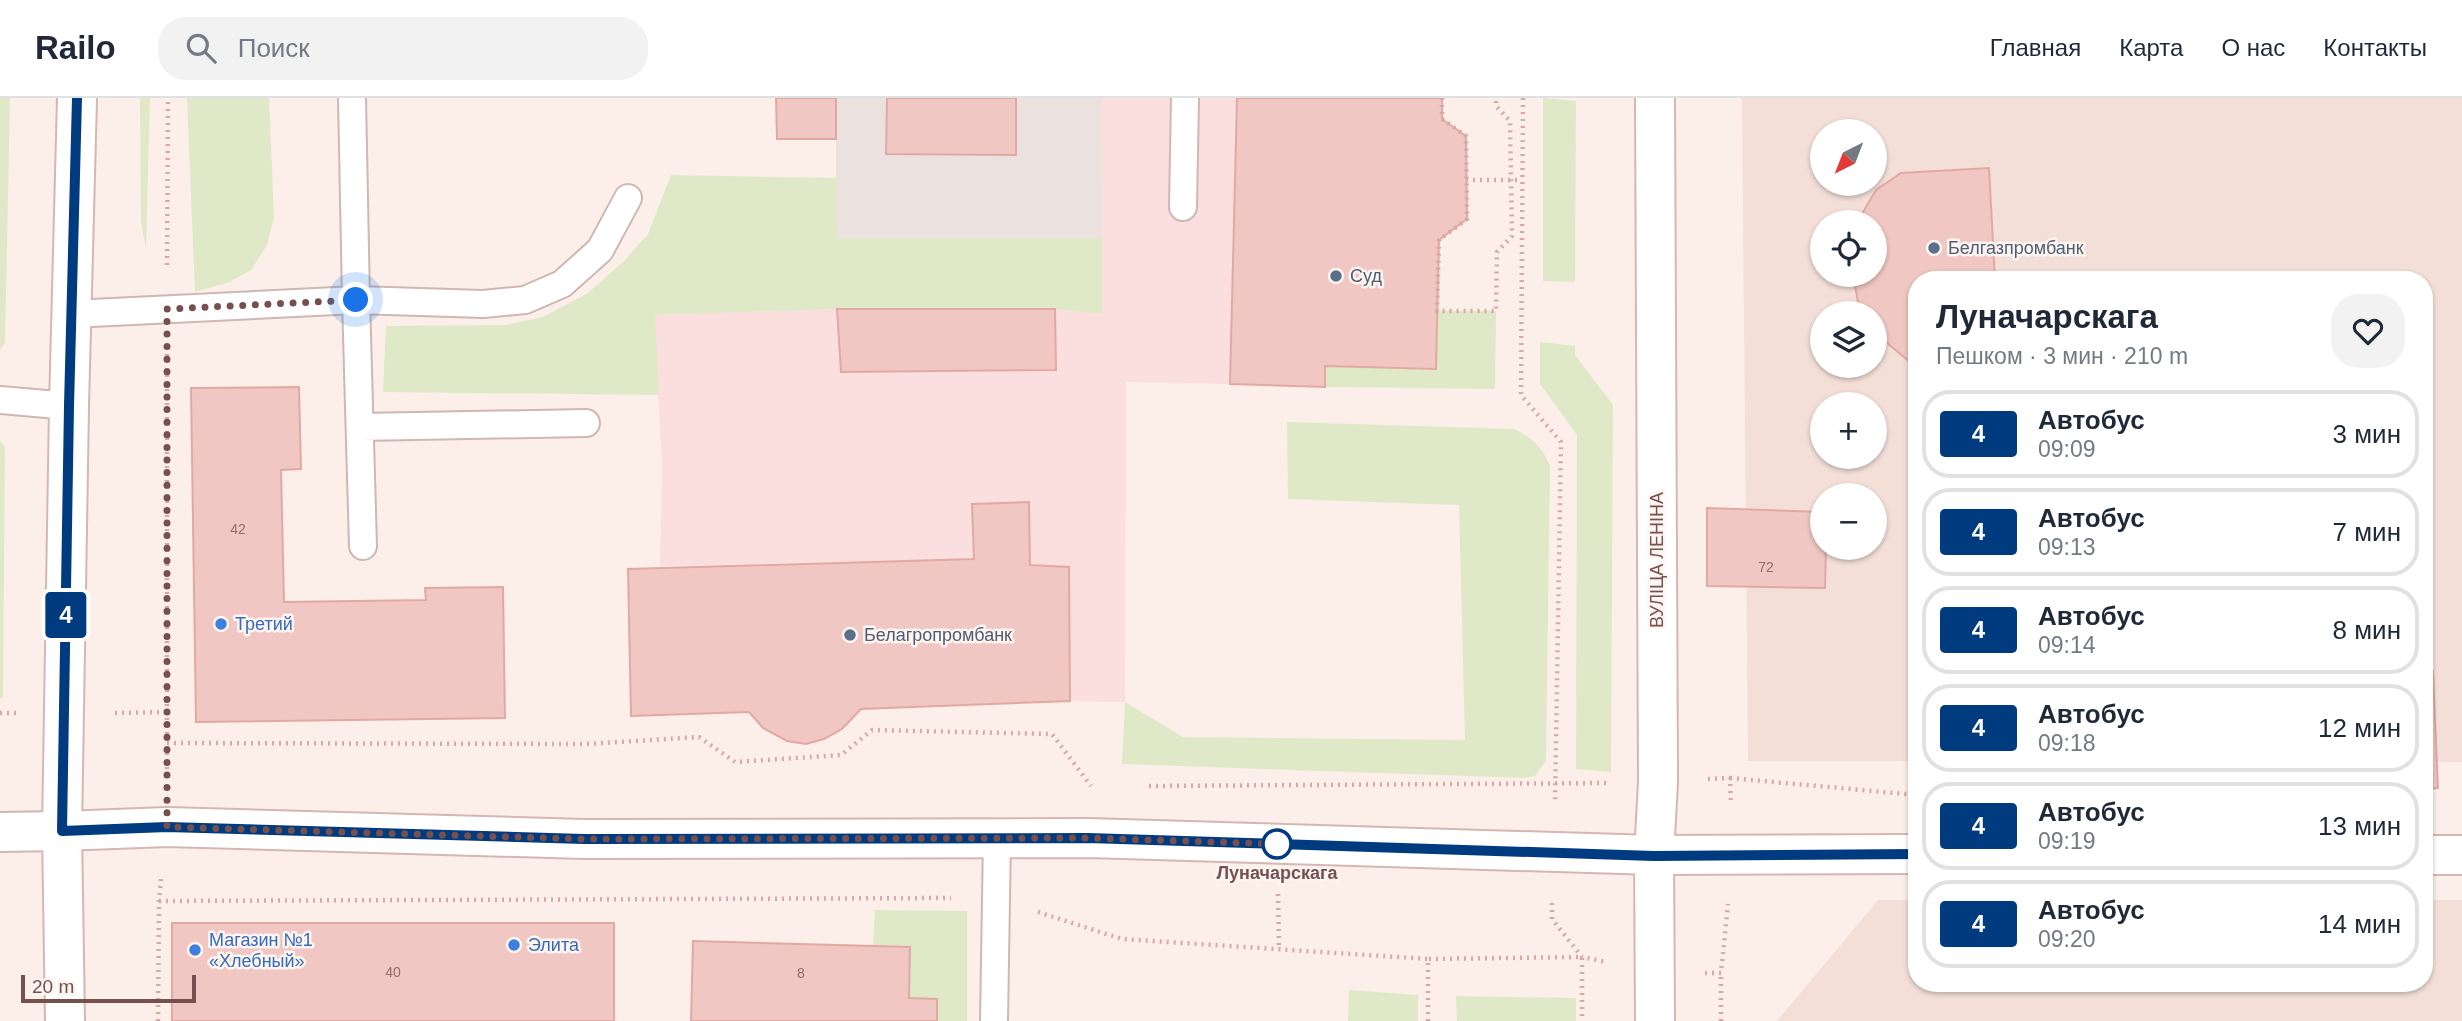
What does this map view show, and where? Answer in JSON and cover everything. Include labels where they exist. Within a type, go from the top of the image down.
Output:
[{"type":"street","points":[[65,1021],[62,831],[77,98]]},
{"type":"street","name":"ВУЛІЦА ЛЕНІНА","points":[[1655,98],[1658,782],[1654,856],[1655,1021]]},
{"type":"street","points":[[0,832],[167,827],[584,839],[1088,838],[1654,856],[1908,854]]},
{"type":"street","points":[[2433,855],[2462,855]]},
{"type":"lane","points":[[352,98],[363,546]]},
{"type":"lane","points":[[1183,207],[1185,98]]},
{"type":"lane","points":[[71,314],[356,300],[483,304],[525,300],[562,284],[600,250],[628,198]]},
{"type":"lane","points":[[0,400],[69,406]]},
{"type":"lane","points":[[360,427],[586,423]]},
{"type":"lane","points":[[994,1021],[997,838]]},
{"type":"path","points":[[158,1021],[159,901],[167,827],[169,98]]},
{"type":"path","points":[[1442,98],[1441,119],[1466,136],[1468,219],[1439,240],[1437,311],[1496,311],[1497,252],[1512,236],[1510,121],[1496,106],[1496,98]]},
{"type":"path","points":[[1145,786],[1555,785],[1561,442],[1521,395],[1523,98]]},
{"type":"path","points":[[1466,180],[1522,180]]},
{"type":"path","points":[[167,743],[586,744],[699,737],[735,762],[841,755],[872,730],[1052,734],[1090,786],[1104,786]]},
{"type":"path","points":[[1730,778],[1908,794]]},
{"type":"path","points":[[159,901],[997,898],[1122,939],[1428,959],[1582,957],[1582,1021]]},
{"type":"path","points":[[1428,959],[1428,1021]]},
{"type":"path","points":[[1721,974],[1721,1021]]},
{"type":"shaded area","points":[[836,98],[1101,98],[1102,238],[836,238]]},
{"type":"shaded area","points":[[1101,98],[1237,98],[1230,384],[1126,382],[1125,702],[1070,701],[1069,567],[1030,565],[1028,502],[972,504],[974,559],[660,566],[662,468],[654,315],[837,309],[841,371],[1056,370],[1055,309],[1102,314]]},
{"type":"shaded area","points":[[1742,98],[2462,98],[2462,762],[2433,762],[2433,271],[1908,271],[1908,761],[1748,761]]},
{"type":"shaded area","points":[[1878,900],[1908,900],[1908,992],[2433,992],[2433,900],[2462,900],[2462,1021],[1777,1021]]},
{"type":"green space","points":[[0,98],[10,98],[5,343],[0,350]]},
{"type":"green space","points":[[140,98],[150,98],[146,248],[141,222]]},
{"type":"green space","points":[[187,98],[269,98],[274,217],[267,245],[251,270],[230,282],[195,292]]},
{"type":"green space","points":[[1543,98],[1576,101],[1575,282],[1543,281]]},
{"type":"green space","points":[[671,175],[836,178],[837,238],[1102,238],[1102,314],[1055,309],[837,309],[655,315],[659,395],[383,392],[386,326],[505,325],[543,317],[588,293],[624,261],[648,234]]},
{"type":"green space","points":[[1437,311],[1496,311],[1495,389],[1325,387],[1325,366],[1436,369]]},
{"type":"green space","points":[[1540,342],[1575,346],[1575,355],[1613,405],[1611,772],[1576,769],[1577,435],[1540,384]]},
{"type":"green space","points":[[1287,422],[1514,429],[1532,440],[1544,453],[1550,466],[1546,761],[1535,776],[1524,778],[1122,764],[1125,702],[1183,737],[1465,740],[1459,505],[1288,499]]},
{"type":"green space","points":[[0,440],[5,448],[3,698],[0,698]]},
{"type":"green space","points":[[875,910],[967,911],[967,1021],[937,1021],[937,999],[909,998],[873,946]]},
{"type":"green space","points":[[1349,990],[1418,995],[1418,1021],[1348,1021]]},
{"type":"green space","points":[[1456,996],[1576,998],[1576,1021],[1457,1021]]},
{"type":"building","points":[[776,98],[836,98],[836,139],[777,139]]},
{"type":"building","points":[[887,98],[1016,98],[1016,155],[886,154]]},
{"type":"building","name":"Суд","points":[[1237,98],[1442,98],[1442,119],[1466,136],[1467,219],[1439,240],[1436,369],[1325,366],[1325,387],[1230,384]]},
{"type":"building","name":"Белгазпромбанк","points":[[1989,168],[1995,271],[1908,271],[1908,360],[1887,343],[1887,301],[1858,301],[1855,287],[1887,287],[1887,210],[1864,210],[1872,196],[1887,196],[1887,183],[1901,173]]},
{"type":"building","points":[[837,309],[1055,309],[1056,370],[841,372]]},
{"type":"building","points":[[299,387],[301,469],[281,470],[284,602],[426,600],[425,588],[503,587],[505,718],[196,722],[191,388]]},
{"type":"building","name":"Белагропромбанк","points":[[1029,502],[1030,565],[1069,567],[1070,701],[861,709],[842,729],[824,739],[806,744],[787,741],[763,728],[749,712],[631,716],[628,569],[974,559],[972,504]]},
{"type":"building","points":[[1707,508],[1810,512],[1810,560],[1826,560],[1825,588],[1707,586]]},
{"type":"building","points":[[2433,671],[2438,788],[2433,788]]},
{"type":"building","points":[[172,923],[614,923],[614,1021],[172,1021]]},
{"type":"building","points":[[693,941],[910,947],[909,998],[937,999],[937,1021],[691,1021]]},
{"type":"bus line","name":"4","points":[[77,98],[62,831],[167,827],[584,839],[1088,838],[1654,856],[1908,854]]},
{"type":"place","name":"Белгазпромбанк","points":[[1934,248]]},
{"type":"place","name":"Суд","points":[[1336,276]]},
{"type":"place","name":"Третий","points":[[221,624]]},
{"type":"place","name":"Белагропромбанк","points":[[850,635]]},
{"type":"place","name":"Луначарскага","points":[[1277,844]]},
{"type":"place","name":"Элита","points":[[514,945]]},
{"type":"place","name":"Магазин №1 «Хлебный»","points":[[195,950]]},
{"type":"route","points":[[356,300],[167,309],[167,827],[584,839],[1088,838],[1277,844]]}]
